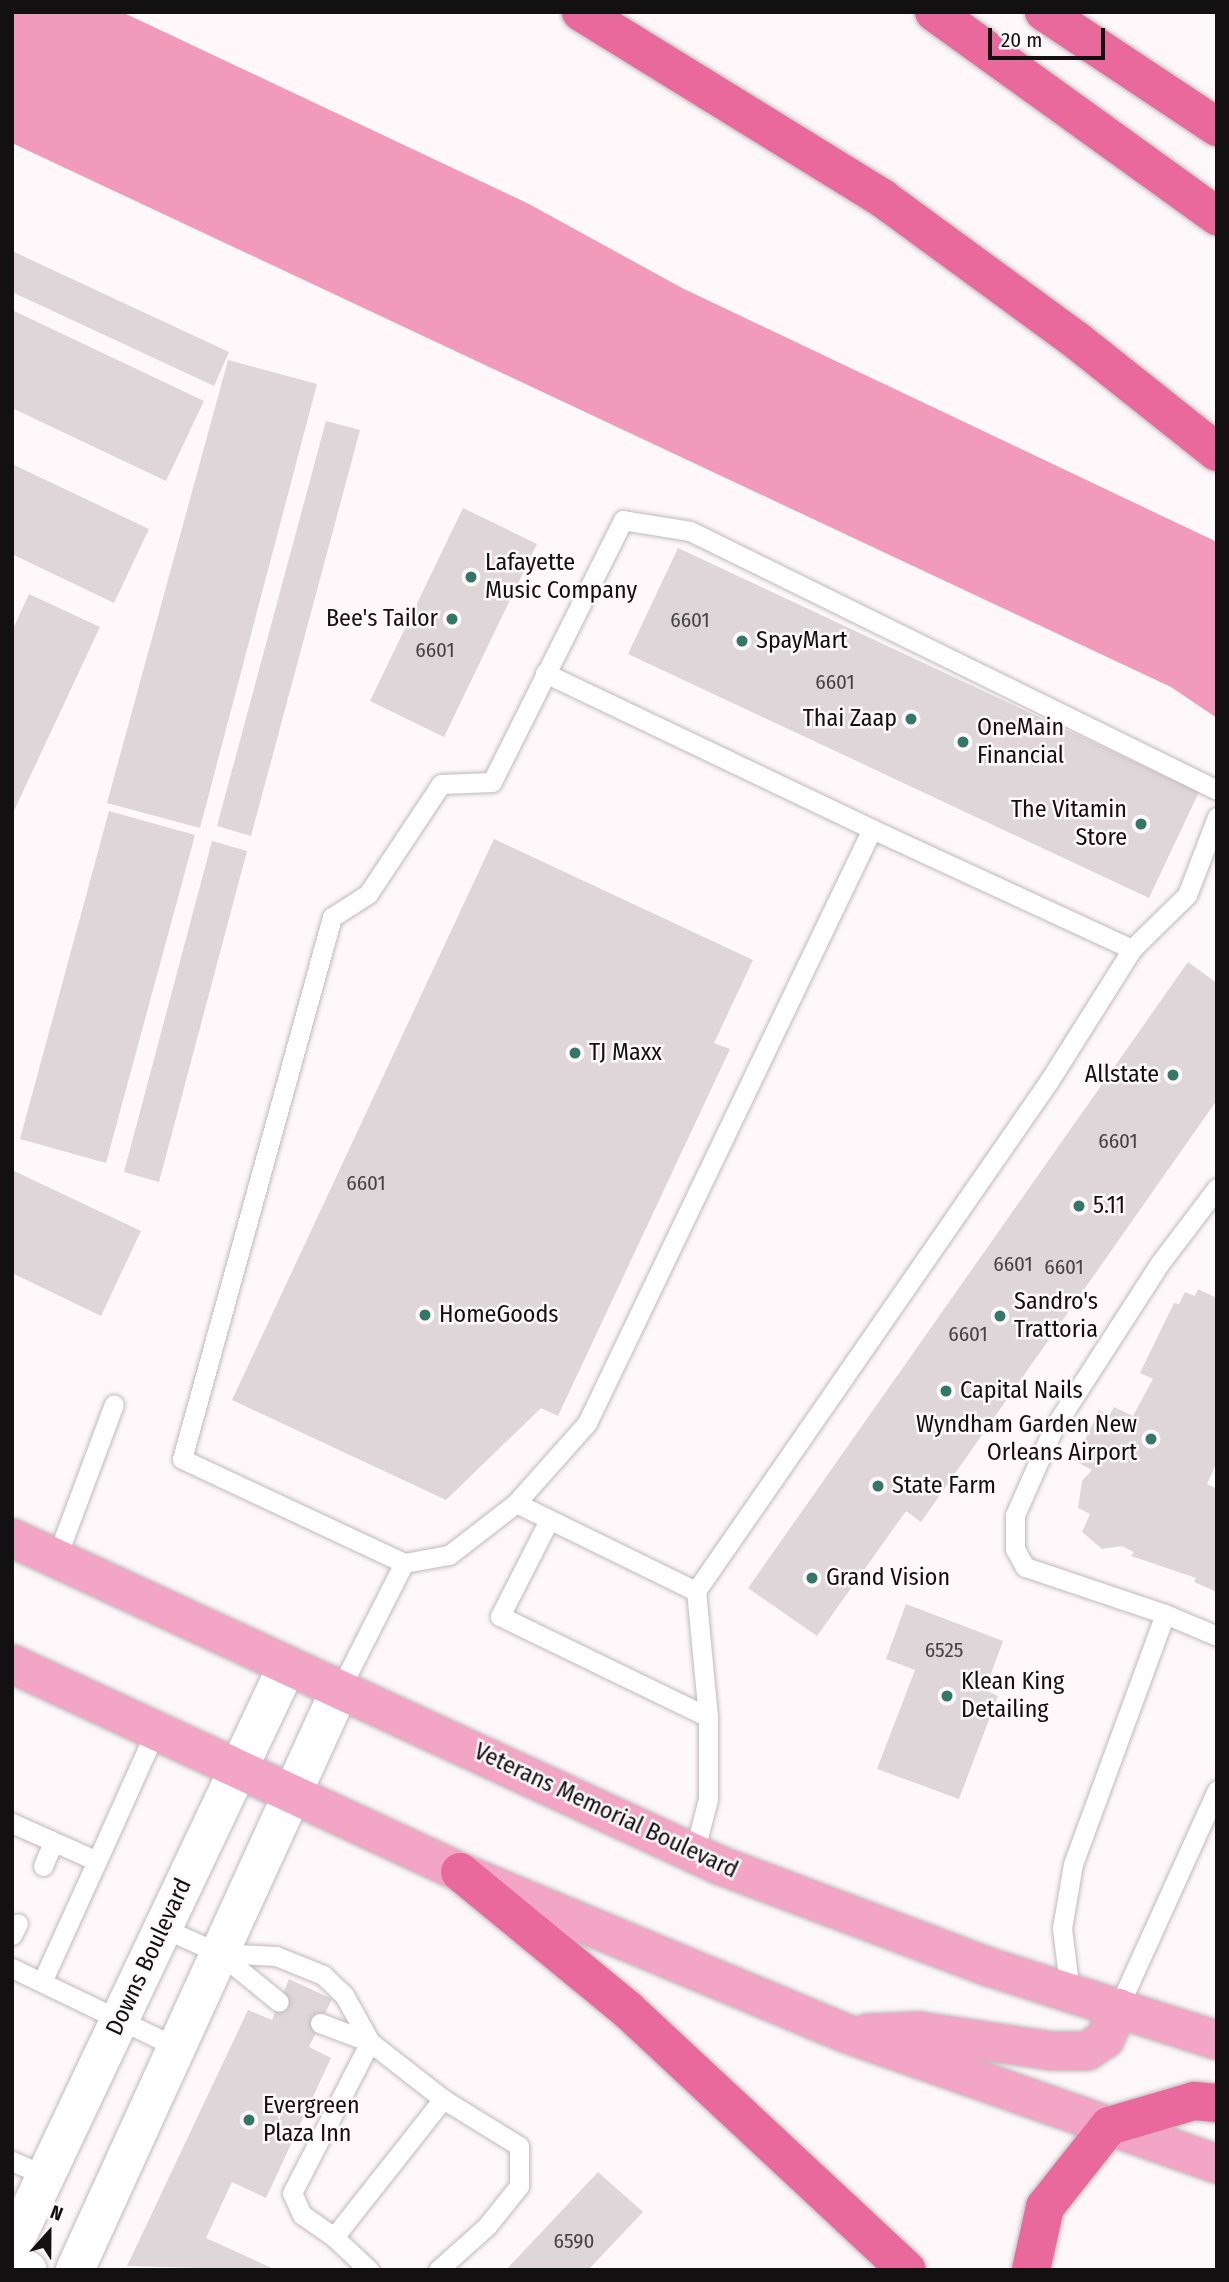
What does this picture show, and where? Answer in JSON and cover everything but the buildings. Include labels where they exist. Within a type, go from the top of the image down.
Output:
[{"type":"highway","points":[[581,12],[721,94],[985,271],[1217,452]]},
{"type":"highway","points":[[934,12],[1217,216]]},
{"type":"highway","points":[[1044,12],[1217,127]]},
{"type":"highway","points":[[460,1872],[628,2010],[907,2270]]},
{"type":"highway","points":[[1031,2270],[1045,2207],[1109,2126],[1194,2101],[1217,2103]]},
{"type":"main road","name":"Veterans Memorial Boulevard","points":[[12,1538],[694,1853],[1070,1993],[1216,2036]]},
{"type":"main road","points":[[12,1664],[460,1872],[848,2034],[1217,2164]]},
{"type":"main road","points":[[848,2034],[919,2031],[1052,2051],[1087,2051],[1105,2039],[1118,2008]]},
{"type":"street","name":"Downs Boulevard","points":[[12,2247],[29,2169],[121,2018],[287,1666]]},
{"type":"street","points":[[75,2270],[340,1689]]},
{"type":"street","points":[[12,2262],[28,2270]]},
{"type":"lane","points":[[872,829],[587,1423],[516,1503],[449,1555],[404,1563],[183,1459],[332,917],[368,894],[441,784],[492,782],[623,520],[690,531],[1217,790]]},
{"type":"lane","points":[[545,673],[1132,949]]},
{"type":"lane","points":[[694,1853],[708,1799],[708,1717],[696,1591],[1049,1080],[1132,949],[1187,895],[1217,817]]},
{"type":"lane","points":[[1217,1188],[1160,1263],[1053,1429],[1015,1515],[1014,1549],[1026,1567],[1217,1636]]},
{"type":"lane","points":[[56,1559],[114,1404]]},
{"type":"lane","points":[[516,1503],[696,1591]]},
{"type":"lane","points":[[549,1520],[500,1616],[708,1717]]},
{"type":"lane","points":[[340,1689],[404,1563]]},
{"type":"lane","points":[[1070,1993],[1062,1928],[1073,1864],[1165,1615]]},
{"type":"lane","points":[[42,1982],[155,1732]]},
{"type":"lane","points":[[1118,2008],[1217,1790]]},
{"type":"lane","points":[[12,1823],[97,1861]]},
{"type":"lane","points":[[43,1866],[53,1842]]},
{"type":"lane","points":[[163,1928],[219,1953],[279,2002]]},
{"type":"lane","points":[[219,1953],[276,1956],[323,1975],[344,1995],[370,2042]]},
{"type":"lane","points":[[12,1968],[121,2018],[176,2047]]},
{"type":"lane","points":[[320,2023],[370,2042],[443,2099],[519,2146],[522,2164],[519,2186],[487,2226],[438,2270]]},
{"type":"lane","points":[[369,2270],[334,2237],[302,2214],[292,2193],[370,2042]]},
{"type":"lane","points":[[334,2237],[443,2099]]},
{"type":"shaded area","points":[[12,12],[122,12],[529,204],[682,288],[1217,542],[1217,718],[1171,687],[12,143]]},
{"type":"place","name":"Lafayette Music Company","points":[[471,577]]},
{"type":"place","name":"Bee's Tailor","points":[[452,619]]},
{"type":"place","name":"SpayMart","points":[[742,641]]},
{"type":"place","name":"Thai Zaap","points":[[911,719]]},
{"type":"place","name":"OneMain Financial","points":[[963,742]]},
{"type":"place","name":"The Vitamin Store","points":[[1141,824]]},
{"type":"place","name":"TJ Maxx","points":[[575,1053]]},
{"type":"place","name":"Allstate","points":[[1173,1075]]},
{"type":"place","name":"5.11","points":[[1079,1206]]},
{"type":"place","name":"HomeGoods","points":[[425,1315]]},
{"type":"place","name":"Sandro's Trattoria","points":[[1000,1316]]},
{"type":"place","name":"Capital Nails","points":[[946,1391]]},
{"type":"place","name":"Wyndham Garden New Orleans Airport","points":[[1151,1439]]},
{"type":"place","name":"State Farm","points":[[878,1486]]},
{"type":"place","name":"Grand Vision","points":[[812,1578]]},
{"type":"place","name":"Klean King Detailing","points":[[947,1696]]},
{"type":"place","name":"Evergreen Plaza Inn","points":[[249,2120]]}]
